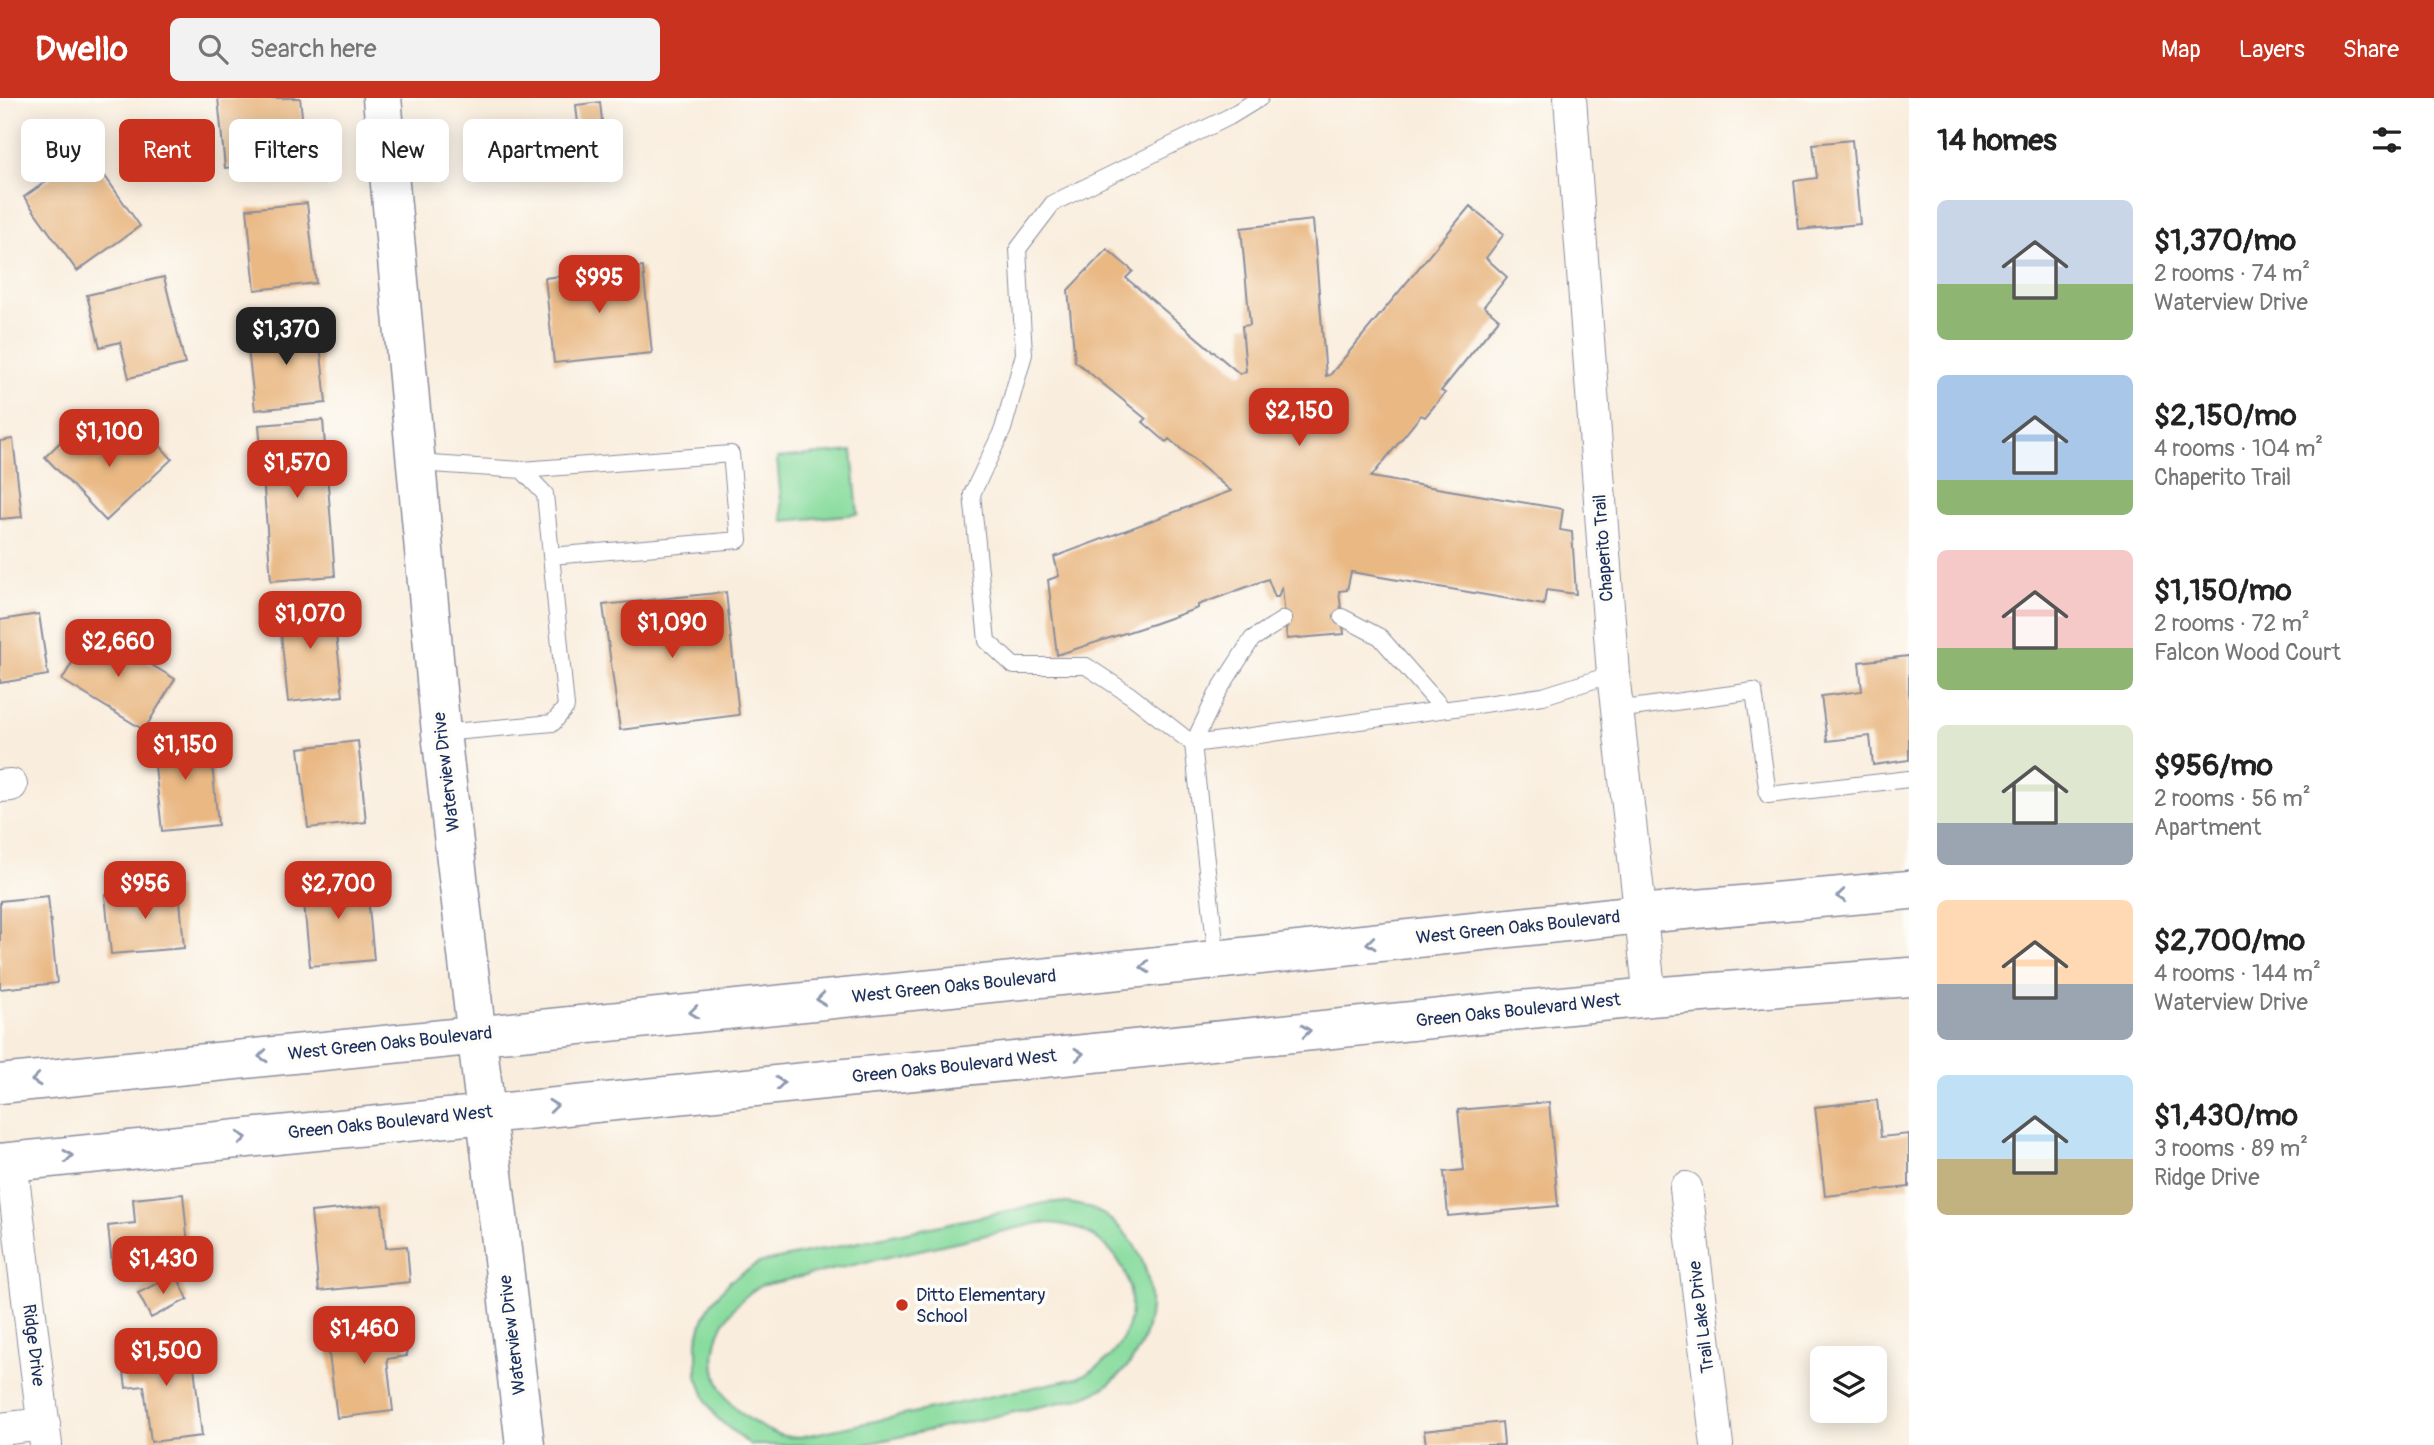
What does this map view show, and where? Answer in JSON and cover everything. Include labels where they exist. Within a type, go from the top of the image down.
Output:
[{"type":"main road","name":"Waterview Drive","points":[[382,98],[441,733],[525,1445]]},
{"type":"main road","name":"West Green Oaks Boulevard","points":[[0,1084],[1217,960],[1640,914],[1909,890]]},
{"type":"main road","name":"Green Oaks Boulevard West","points":[[5,1162],[1650,997],[1909,977]]},
{"type":"street","name":"Chaperito Trail","points":[[1570,98],[1613,674],[1650,997]]},
{"type":"street","name":"Ridge Drive","points":[[5,1162],[45,1435]]},
{"type":"street","name":"Trail Lake Drive","points":[[1686,1188],[1717,1445]]},
{"type":"street","points":[[0,1429],[45,1435]]},
{"type":"lane","points":[[1260,98],[1229,117],[1053,203],[1018,248],[1024,354],[1003,429],[972,494],[987,641],[1014,666],[1086,666],[1193,744],[1544,696],[1613,674]]},
{"type":"lane","points":[[414,463],[522,470],[731,454],[739,540],[551,556]]},
{"type":"lane","points":[[441,733],[553,723],[566,707],[545,494],[522,470]]},
{"type":"lane","points":[[1342,617],[1380,637],[1443,709]]},
{"type":"lane","points":[[1217,960],[1193,744],[1217,692],[1252,639],[1284,620]]},
{"type":"lane","points":[[1617,710],[1754,691],[1768,795],[1909,779]]},
{"type":"green space","points":[[852,451],[858,514],[783,521],[777,458]]},
{"type":"green space","points":[[1050,1202],[1065,1203],[1101,1213],[1129,1238],[1143,1262],[1149,1289],[1149,1316],[1142,1343],[1128,1366],[1107,1385],[1080,1398],[862,1445],[750,1445],[717,1418],[707,1402],[697,1376],[697,1340],[712,1302],[730,1281],[759,1263]],"holes":[[[1039,1223],[1073,1227],[1099,1240],[1118,1261],[1129,1286],[1131,1312],[1123,1338],[1105,1361],[1077,1378],[800,1437],[779,1435],[755,1423],[732,1404],[721,1387],[715,1369],[719,1332],[742,1299],[760,1286]]]},
{"type":"building","points":[[218,98],[300,98],[302,119],[229,119],[229,168],[225,168]]},
{"type":"building","points":[[600,102],[602,119],[578,119],[576,105]]},
{"type":"building","points":[[1852,140],[1860,224],[1799,230],[1794,181],[1817,178],[1813,144]]},
{"type":"building","points":[[105,176],[140,226],[77,271],[24,197],[45,182],[105,182]]},
{"type":"building","points":[[307,203],[316,283],[255,290],[247,209]]},
{"type":"building","points":[[1470,206],[1504,234],[1486,258],[1507,277],[1484,306],[1499,319],[1441,391],[1445,393],[1425,417],[1421,415],[1371,477],[1563,509],[1560,530],[1572,532],[1576,594],[1546,590],[1544,605],[1351,572],[1347,590],[1339,591],[1344,634],[1287,639],[1282,586],[1278,597],[1275,597],[1268,579],[1198,605],[1198,608],[1057,655],[1048,580],[1059,576],[1054,557],[1231,491],[1169,439],[1166,442],[1143,422],[1146,419],[1075,361],[1068,290],[1107,249],[1133,271],[1126,278],[1240,374],[1246,371],[1242,326],[1250,325],[1241,228],[1313,220],[1326,376],[1330,375]]},
{"type":"building","points":[[643,267],[652,353],[554,363],[545,278]]},
{"type":"building","points":[[164,277],[185,364],[129,378],[120,342],[100,347],[87,295]]},
{"type":"building","points":[[318,323],[326,403],[255,410],[246,331]]},
{"type":"building","points":[[323,420],[335,576],[271,581],[259,425]]},
{"type":"building","points":[[141,425],[172,459],[106,521],[45,457],[75,428],[104,460]]},
{"type":"building","points":[[13,439],[22,517],[0,519],[0,441]]},
{"type":"building","points":[[726,592],[739,715],[620,730],[603,605]]},
{"type":"building","points":[[332,599],[343,696],[288,702],[278,605]]},
{"type":"building","points":[[39,614],[48,675],[0,683],[0,620]]},
{"type":"building","points":[[92,629],[175,679],[144,730],[62,680]]},
{"type":"building","points":[[1909,656],[1909,760],[1873,765],[1870,736],[1827,741],[1821,696],[1862,691],[1859,662]]},
{"type":"building","points":[[209,733],[218,825],[162,831],[152,739]]},
{"type":"building","points":[[358,741],[366,822],[308,828],[299,748]]},
{"type":"building","points":[[366,875],[374,960],[310,966],[302,882]]},
{"type":"building","points":[[179,887],[184,948],[111,954],[105,895]]},
{"type":"building","points":[[48,896],[57,983],[0,989],[0,901]]},
{"type":"building","points":[[1877,1100],[1881,1137],[1909,1134],[1909,1187],[1825,1196],[1815,1107]]},
{"type":"building","points":[[1549,1102],[1558,1206],[1448,1216],[1444,1172],[1464,1170],[1458,1110]]},
{"type":"building","points":[[183,1194],[190,1265],[113,1273],[108,1226],[135,1223],[133,1199]]},
{"type":"building","points":[[382,1205],[386,1248],[407,1246],[410,1282],[319,1291],[311,1212]]},
{"type":"building","points":[[176,1274],[188,1299],[151,1318],[138,1293]]},
{"type":"building","points":[[402,1320],[407,1356],[387,1359],[393,1411],[337,1418],[326,1330]]},
{"type":"building","points":[[191,1340],[202,1436],[151,1442],[144,1386],[126,1388],[121,1349]]},
{"type":"building","points":[[1502,1422],[1504,1445],[1426,1445],[1424,1431]]},
{"type":"place","name":"Ditto Elementary School","points":[[902,1305]]}]
